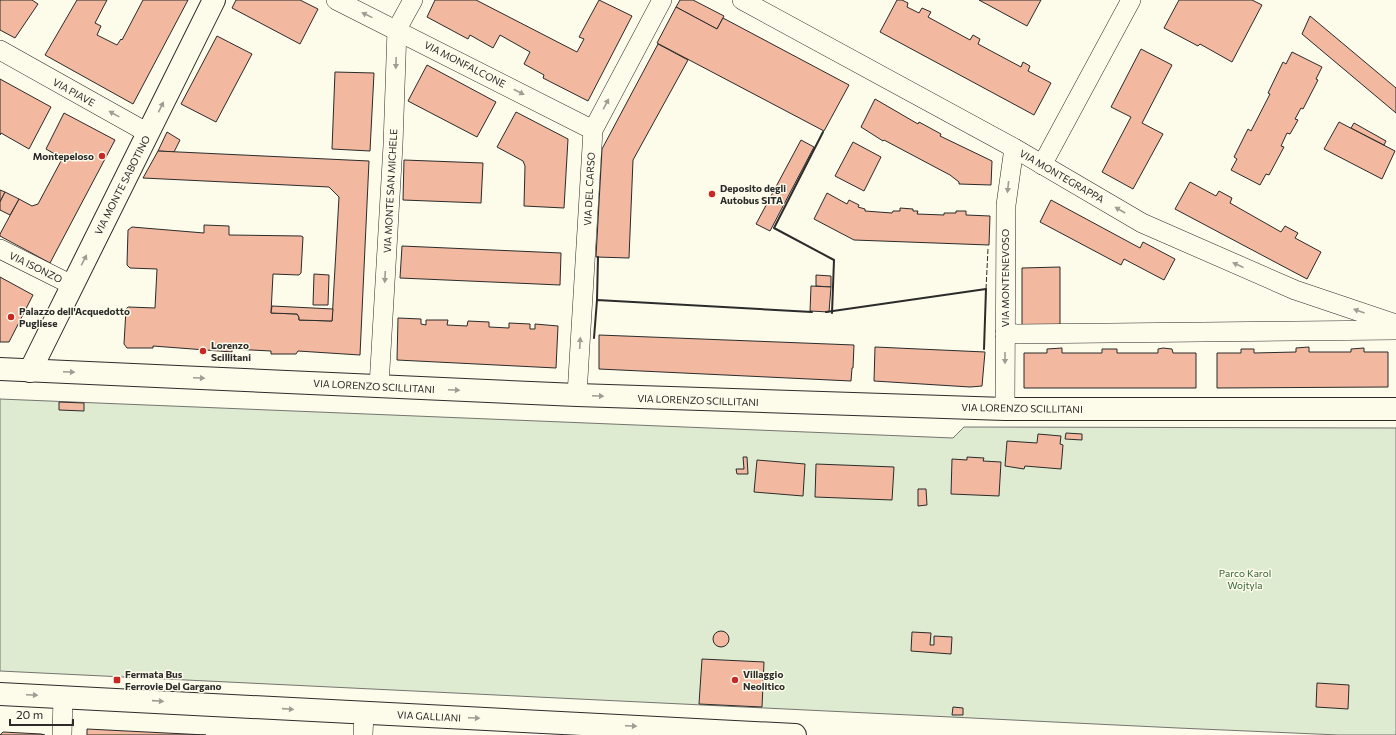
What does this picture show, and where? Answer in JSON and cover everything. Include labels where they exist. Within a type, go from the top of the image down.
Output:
[{"type":"street","name":"VIA MONTE SABOTINO","points":[[30,371],[214,0]]},
{"type":"street","name":"VIA MONFALCONE","points":[[336,0],[397,29],[593,130]]},
{"type":"street","name":"VIA MONTE SAN MICHELE","points":[[379,386],[393,144],[397,29],[413,0]]},
{"type":"street","name":"VIA MONTEGRAPPA","points":[[742,0],[1014,148],[1142,223],[1295,290],[1396,324]]},
{"type":"street","points":[[1042,165],[1130,0]]},
{"type":"street","name":"VIA DEL CARSO","points":[[577,396],[593,130],[657,2]]},
{"type":"street","name":"VIA PIAVE","points":[[0,50],[148,133]]},
{"type":"street","name":"VIA MONTENEVOSO","points":[[1005,409],[1006,205],[1014,148]]},
{"type":"street","name":"VIA ISONZO","points":[[0,249],[72,285]]},
{"type":"street","points":[[1005,334],[1396,330]]},
{"type":"street","name":"VIA LORENZO SCILLITANI","points":[[0,369],[577,396],[1005,409],[1396,409]]},
{"type":"street","name":"VIA GALLIANI","points":[[0,694],[602,729],[795,735]]},
{"type":"street","points":[[62,735],[63,697]]},
{"type":"street","points":[[363,735],[364,714]]},
{"type":"green space","name":"Parco Karol Wojtyla","points":[[0,399],[953,438],[964,427],[1396,428],[1396,735],[1339,735],[1178,728],[0,671]]},
{"type":"building","points":[[0,0],[32,0],[38,4],[15,38],[0,30]]},
{"type":"building","points":[[77,0],[107,0],[95,23],[101,26],[97,35],[117,45],[121,39],[122,40],[143,0],[188,0],[133,104],[45,55]]},
{"type":"building","points":[[236,0],[300,0],[318,9],[300,44],[232,8]]},
{"type":"building","points":[[435,0],[476,0],[577,52],[584,39],[579,37],[599,0],[632,16],[588,101],[543,78],[544,75],[524,64],[530,52],[500,35],[493,48],[470,35],[468,39],[427,17]]},
{"type":"building","points":[[680,0],[693,0],[724,16],[717,29],[676,7]]},
{"type":"building","points":[[897,0],[902,0],[908,3],[907,7],[919,13],[922,8],[931,12],[928,17],[970,40],[973,35],[980,39],[978,44],[1021,67],[1023,62],[1030,66],[1028,71],[1051,83],[1034,115],[880,32]]},
{"type":"building","points":[[979,0],[1041,0],[1027,26]]},
{"type":"building","points":[[1179,0],[1252,0],[1262,5],[1232,62],[1200,44],[1198,46],[1164,28]]},
{"type":"building","points":[[676,7],[717,29],[723,18],[849,85],[824,131],[657,43]]},
{"type":"building","points":[[1310,16],[1396,88],[1396,113],[1302,34]]},
{"type":"building","points":[[217,36],[252,54],[216,122],[181,104]]},
{"type":"building","points":[[658,44],[688,60],[633,160],[629,258],[596,257],[602,149]]},
{"type":"building","points":[[1141,49],[1172,65],[1142,123],[1163,134],[1133,189],[1102,172],[1131,117],[1111,107]]},
{"type":"building","points":[[1292,52],[1322,67],[1316,79],[1318,80],[1303,109],[1301,108],[1295,119],[1298,120],[1290,134],[1287,133],[1281,146],[1284,147],[1269,175],[1266,174],[1260,185],[1231,170],[1237,159],[1234,157],[1248,129],[1251,131],[1270,94],[1268,93],[1283,62],[1286,64]]},
{"type":"building","points":[[427,65],[496,102],[477,137],[408,101]]},
{"type":"building","points":[[335,72],[374,73],[370,151],[332,149]]},
{"type":"building","points":[[0,79],[51,107],[29,149],[1,133],[0,135]]},
{"type":"building","points":[[875,99],[918,124],[919,122],[941,134],[940,136],[992,161],[991,185],[959,184],[959,182],[950,175],[884,140],[883,141],[861,127]]},
{"type":"building","points":[[516,112],[568,139],[564,208],[524,206],[525,166],[523,161],[497,147]]},
{"type":"building","points":[[64,113],[115,140],[50,263],[0,236],[0,234],[19,199],[32,206],[38,204],[61,161],[60,157],[46,149]]},
{"type":"building","points":[[1339,122],[1395,151],[1382,179],[1324,149]]},
{"type":"building","points":[[1354,123],[1386,141],[1384,145],[1351,128]]},
{"type":"building","points":[[167,132],[180,140],[174,152],[158,151]]},
{"type":"building","points":[[801,140],[814,147],[770,231],[756,224]]},
{"type":"building","points":[[853,142],[881,157],[864,191],[835,176]]},
{"type":"building","points":[[158,151],[369,161],[360,355],[298,351],[296,354],[271,354],[271,351],[232,349],[232,352],[153,346],[153,348],[127,348],[124,344],[126,309],[128,307],[155,308],[157,269],[130,268],[127,265],[128,230],[132,227],[204,233],[204,225],[229,226],[229,235],[301,236],[303,237],[301,273],[299,275],[273,274],[271,313],[297,314],[299,320],[332,321],[339,197],[329,187],[143,178]]},
{"type":"building","points":[[404,160],[483,163],[481,203],[403,200]]},
{"type":"building","points":[[1190,182],[1216,196],[1219,191],[1232,198],[1230,203],[1281,232],[1285,226],[1298,233],[1295,238],[1321,252],[1307,279],[1175,209]]},
{"type":"building","points":[[0,190],[5,192],[0,202]]},
{"type":"building","points":[[5,192],[19,199],[10,215],[0,210],[0,202]]},
{"type":"building","points":[[827,193],[847,204],[849,200],[859,205],[858,207],[865,209],[865,211],[892,213],[893,211],[900,211],[900,208],[913,209],[913,211],[918,211],[917,214],[944,215],[944,213],[966,211],[966,215],[990,216],[989,245],[854,240],[814,219]]},
{"type":"building","points":[[1051,200],[1140,248],[1143,242],[1175,259],[1164,280],[1124,259],[1121,265],[1040,222]]},
{"type":"building","points":[[402,246],[561,253],[560,285],[400,278]]},
{"type":"building","points":[[1060,267],[1060,327],[1022,328],[1022,268]]},
{"type":"building","points":[[314,274],[329,275],[328,305],[313,305]]},
{"type":"building","points":[[816,275],[831,276],[831,287],[816,286]]},
{"type":"building","name":"Palazzo dell'Acquedotto Pugliese","points":[[0,277],[33,295],[9,342],[0,342]]},
{"type":"building","points":[[811,286],[831,287],[829,312],[810,311]]},
{"type":"building","points":[[272,306],[333,309],[332,321],[299,320],[297,314],[271,313]]},
{"type":"building","points":[[398,318],[421,319],[421,324],[426,325],[426,320],[448,320],[447,325],[467,326],[468,321],[489,322],[489,327],[509,328],[509,323],[530,324],[530,329],[535,329],[535,324],[558,326],[556,368],[397,360]]},
{"type":"building","points":[[599,335],[854,345],[851,381],[599,369]]},
{"type":"building","points":[[875,347],[985,352],[982,386],[970,387],[874,381]]},
{"type":"building","points":[[1309,347],[1309,352],[1351,352],[1351,349],[1364,348],[1364,352],[1388,352],[1388,387],[1217,388],[1217,353],[1241,353],[1241,349],[1254,349],[1254,353],[1296,352],[1296,348]]},
{"type":"building","points":[[1062,348],[1062,353],[1102,353],[1102,349],[1117,349],[1117,353],[1158,353],[1158,349],[1163,348],[1172,349],[1173,353],[1196,353],[1196,388],[1024,388],[1024,353],[1047,353],[1047,349]]},
{"type":"building","points":[[59,402],[84,403],[84,411],[59,410]]},
{"type":"building","points":[[1066,433],[1082,434],[1082,440],[1065,439]]},
{"type":"building","points":[[1038,434],[1061,436],[1060,444],[1063,445],[1061,469],[1025,466],[1024,469],[1005,466],[1007,441],[1037,443]]},
{"type":"building","points":[[743,457],[747,457],[748,474],[737,474],[736,469],[744,469]]},
{"type":"building","points":[[967,457],[984,458],[983,461],[1001,462],[999,496],[951,494],[952,459],[967,460]]},
{"type":"building","points":[[757,460],[805,464],[803,496],[754,492]]},
{"type":"building","points":[[816,464],[894,467],[892,500],[815,497]]},
{"type":"building","points":[[918,489],[926,489],[927,505],[918,506]]},
{"type":"building","points":[[718,631],[724,631],[729,636],[727,645],[724,647],[718,647],[713,642],[713,636]]},
{"type":"building","points":[[912,632],[931,633],[930,645],[934,645],[934,636],[952,637],[951,654],[911,651]]},
{"type":"building","points":[[702,659],[764,662],[762,707],[699,704]]},
{"type":"building","points":[[1317,683],[1349,685],[1348,709],[1316,707]]},
{"type":"building","points":[[953,707],[963,708],[963,715],[952,715]]},
{"type":"building","points":[[87,729],[206,735],[87,735]]},
{"type":"building","points":[[3,732],[41,734],[45,735],[0,735]]},
{"type":"fence","points":[[986,289],[988,249]]},
{"type":"wall","points":[[823,132],[774,228],[834,260],[832,313]]},
{"type":"wall","points":[[597,300],[598,257]]},
{"type":"wall","points":[[826,312],[986,289],[984,349]]},
{"type":"wall","points":[[594,338],[597,300],[812,312]]},
{"type":"place","name":"Montepeloso","points":[[102,156]]},
{"type":"place","name":"Deposito degli Autobus SITA","points":[[712,194]]},
{"type":"place","name":"Palazzo dell'Acquedotto Pugliese","points":[[11,317]]},
{"type":"place","name":"Lorenzo Scillitani","points":[[203,351]]},
{"type":"place","name":"Fermata Bus Ferrovie Del Gargano","points":[[117,680]]},
{"type":"place","name":"Villaggio Neolitico","points":[[735,680]]}]
